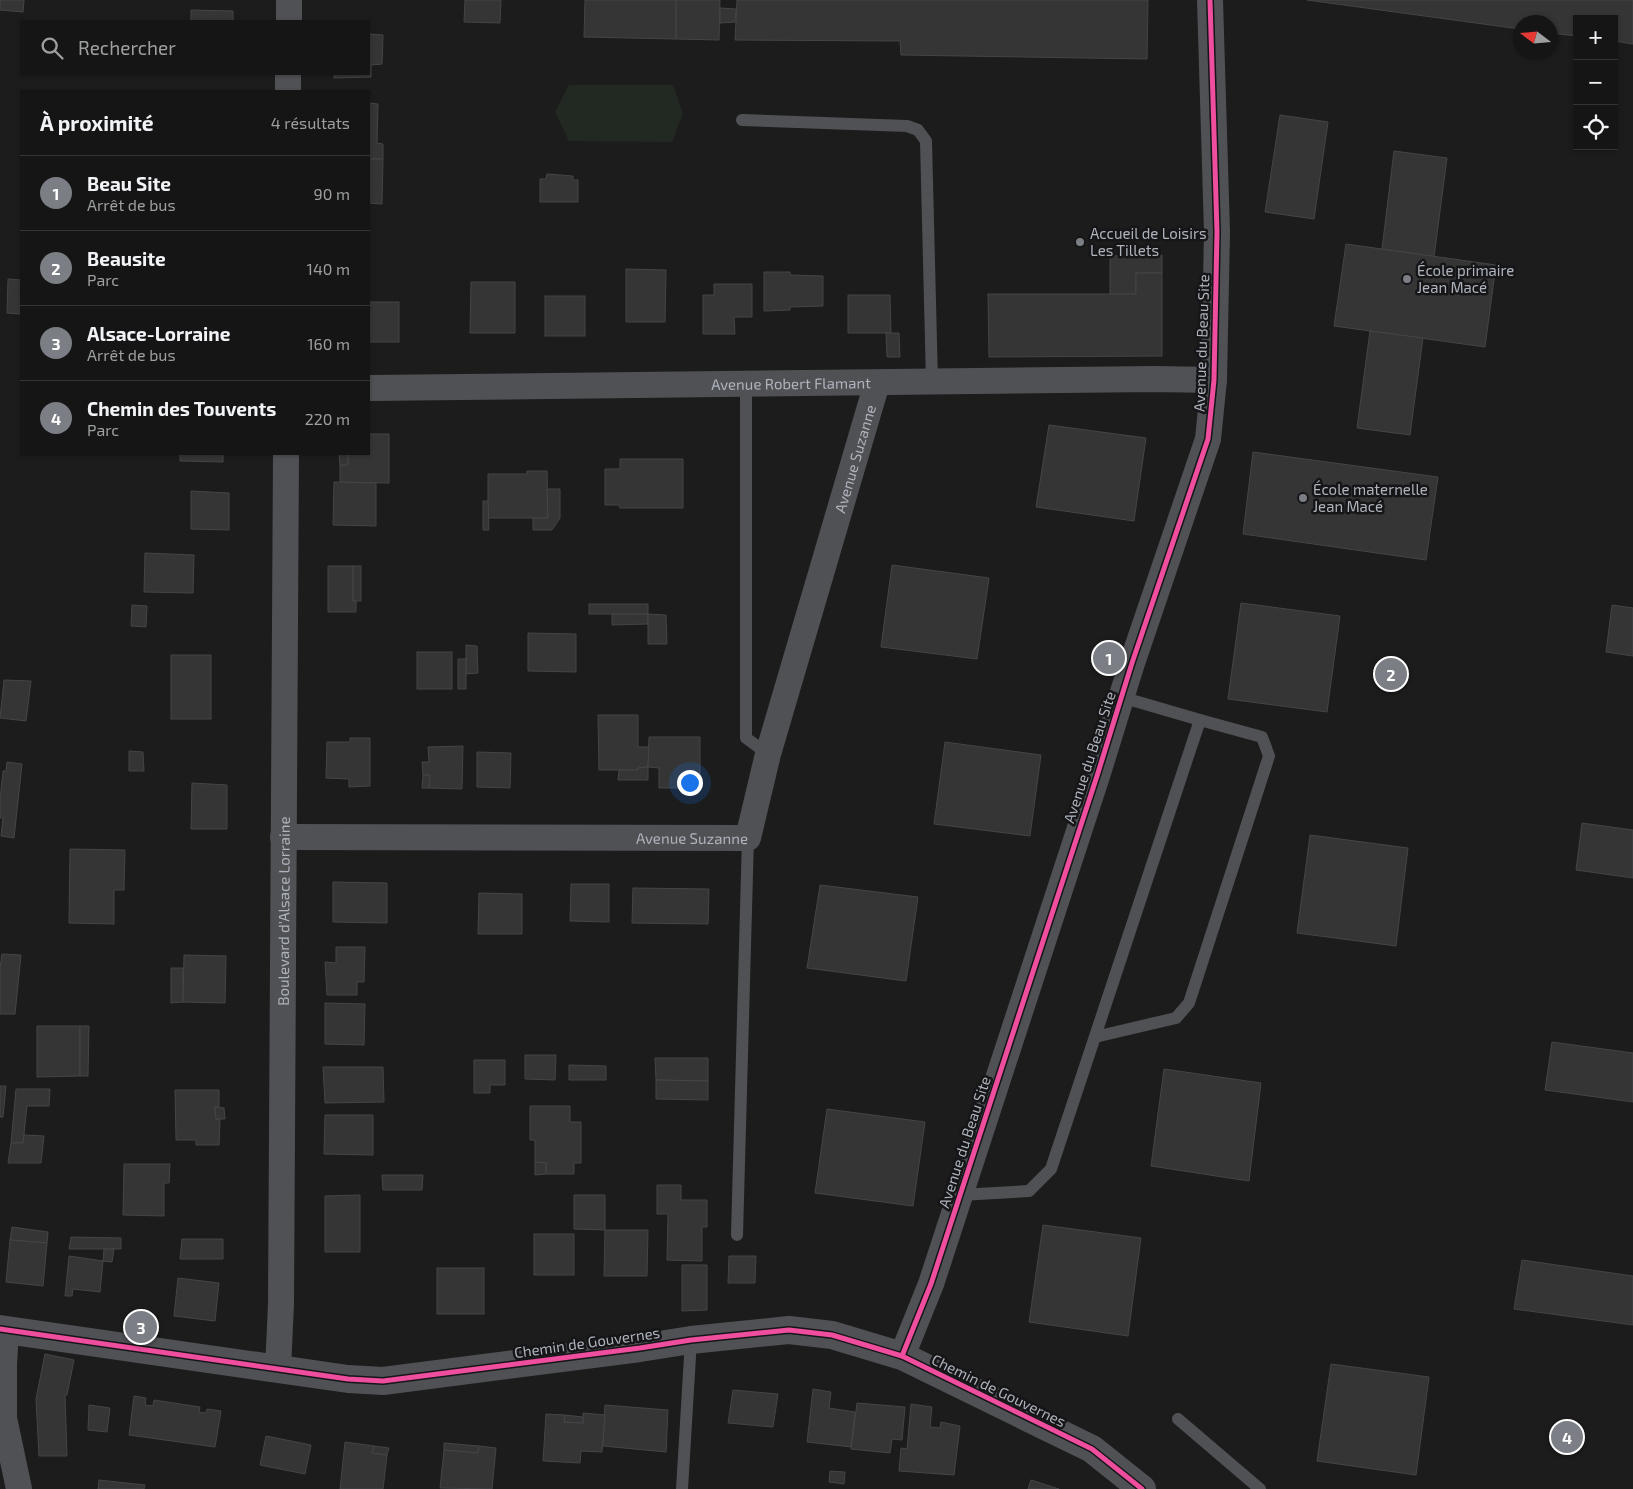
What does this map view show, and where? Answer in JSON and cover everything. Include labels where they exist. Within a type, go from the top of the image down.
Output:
[{"type":"street","points":[[289,0],[289,20]]},
{"type":"street","name":"Avenue du Beau Site","points":[[902,1356],[931,1284],[1121,696],[1208,439],[1214,380],[1216,232],[1210,0]]},
{"type":"street","points":[[288,75],[288,90]]},
{"type":"street","name":"Avenue Robert Flamant","points":[[370,388],[1155,379],[1214,380]]},
{"type":"street","name":"Avenue Suzanne","points":[[283,837],[748,838],[768,754],[877,383]]},
{"type":"street","name":"Boulevard d'Alsace Lorraine","points":[[278,1369],[281,1294],[286,455]]},
{"type":"street","points":[[3,1330],[4,1418],[19,1489]]},
{"type":"street","name":"Chemin de Gouvernes","points":[[3,1330],[348,1379],[383,1381],[691,1340],[789,1330],[832,1335],[902,1356],[1092,1449],[1142,1489]]},
{"type":"lane","points":[[742,120],[907,126],[918,130],[926,141],[932,382]]},
{"type":"lane","points":[[746,384],[746,738],[768,754]]},
{"type":"lane","points":[[1095,1037],[1176,1018],[1189,1003],[1269,756],[1262,736],[1200,720],[1121,696]]},
{"type":"lane","points":[[960,1194],[1029,1192],[1051,1168],[1200,720]]},
{"type":"lane","points":[[737,1235],[748,838]]},
{"type":"lane","points":[[682,1489],[691,1340]]},
{"type":"lane","points":[[1178,1419],[1260,1489]]},
{"type":"shaded area","points":[[569,85],[673,85],[683,113],[672,142],[569,141],[555,112]]},
{"type":"building","points":[[0,0],[24,0],[23,12],[0,10]]},
{"type":"building","points":[[465,0],[501,0],[500,23],[464,22]]},
{"type":"building","points":[[585,0],[676,0],[676,39],[584,37]]},
{"type":"building","points":[[676,0],[720,0],[719,40],[676,39]]},
{"type":"building","points":[[737,0],[1148,0],[1147,59],[901,55],[900,41],[735,40]]},
{"type":"building","points":[[1307,0],[1633,0],[1633,44],[1618,42],[1618,15],[1573,15],[1573,36],[1558,34],[1558,15],[1513,15],[1513,28]]},
{"type":"building","points":[[720,8],[736,9],[735,22],[720,23]]},
{"type":"building","points":[[191,10],[233,11],[233,20],[191,20]]},
{"type":"building","points":[[370,34],[383,35],[382,64],[371,65],[371,77],[334,78],[334,75],[370,75]]},
{"type":"building","points":[[370,103],[378,104],[377,143],[383,144],[383,159],[370,159]]},
{"type":"building","points":[[1280,115],[1328,122],[1314,219],[1265,212]]},
{"type":"building","points":[[1394,151],[1447,158],[1434,257],[1382,249]]},
{"type":"building","points":[[370,159],[383,159],[382,204],[370,203]]},
{"type":"building","points":[[547,174],[573,176],[573,180],[578,180],[578,202],[540,202],[540,179],[546,179]]},
{"type":"building","points":[[1346,244],[1496,265],[1485,347],[1334,326]]},
{"type":"building","points":[[1162,255],[1162,273],[1136,273],[1136,294],[1110,294],[1110,256]]},
{"type":"building","points":[[626,269],[666,270],[665,322],[626,322]]},
{"type":"building","points":[[764,272],[790,272],[790,275],[823,276],[823,306],[790,307],[790,310],[764,311]]},
{"type":"building","points":[[1136,273],[1162,273],[1162,356],[989,357],[988,294],[1136,294]]},
{"type":"building","points":[[8,279],[20,280],[20,314],[7,313]]},
{"type":"building","points":[[471,282],[515,282],[515,333],[470,333]]},
{"type":"building","points":[[714,284],[752,284],[752,317],[734,317],[735,334],[703,334],[703,295],[714,295]]},
{"type":"building","points":[[848,295],[890,295],[891,333],[848,333]]},
{"type":"building","points":[[545,296],[585,296],[585,336],[545,336]]},
{"type":"building","points":[[370,302],[399,302],[399,342],[370,342]]},
{"type":"building","points":[[1370,331],[1423,338],[1410,435],[1357,428]]},
{"type":"building","points":[[886,333],[899,333],[900,357],[887,357]]},
{"type":"building","points":[[1049,425],[1146,438],[1134,521],[1036,507]]},
{"type":"building","points":[[370,434],[389,434],[389,483],[340,482],[340,465],[348,465],[348,455],[370,455]]},
{"type":"building","points":[[1253,452],[1438,477],[1426,560],[1243,534]]},
{"type":"building","points":[[180,455],[223,455],[223,462],[180,461]]},
{"type":"building","points":[[339,455],[348,455],[348,465],[340,465]]},
{"type":"building","points":[[620,459],[683,459],[683,508],[620,508],[619,505],[605,505],[605,469],[620,469]]},
{"type":"building","points":[[527,471],[547,471],[548,518],[488,518],[488,474],[527,474]]},
{"type":"building","points":[[334,482],[376,483],[376,526],[333,525]]},
{"type":"building","points":[[547,489],[560,489],[560,518],[552,530],[533,530],[533,518],[548,518]]},
{"type":"building","points":[[191,491],[229,493],[229,530],[191,529]]},
{"type":"building","points":[[483,501],[488,501],[489,530],[483,530]]},
{"type":"building","points":[[145,553],[194,555],[193,593],[144,592]]},
{"type":"building","points":[[892,565],[989,578],[977,659],[881,647]]},
{"type":"building","points":[[328,566],[353,566],[353,601],[356,601],[356,612],[328,612]]},
{"type":"building","points":[[353,566],[361,566],[361,601],[353,601]]},
{"type":"building","points":[[1241,603],[1340,616],[1327,712],[1228,699]]},
{"type":"building","points":[[589,604],[648,604],[648,614],[589,614]]},
{"type":"building","points":[[132,605],[147,606],[146,627],[131,626]]},
{"type":"building","points":[[1612,605],[1633,608],[1633,656],[1606,652]]},
{"type":"building","points":[[612,614],[648,614],[648,624],[612,625]]},
{"type":"building","points":[[648,614],[666,615],[667,644],[648,644]]},
{"type":"building","points":[[528,633],[576,634],[576,672],[528,671]]},
{"type":"building","points":[[466,645],[477,646],[478,673],[466,674]]},
{"type":"building","points":[[417,652],[452,652],[452,689],[417,689]]},
{"type":"building","points":[[171,655],[211,655],[211,719],[171,719]]},
{"type":"building","points":[[458,659],[466,659],[466,689],[458,689]]},
{"type":"building","points":[[4,680],[31,681],[26,721],[0,718]]},
{"type":"building","points":[[598,715],[638,715],[638,747],[649,747],[648,767],[638,768],[638,770],[599,770]]},
{"type":"building","points":[[649,737],[700,737],[700,788],[659,788],[659,768],[648,767]]},
{"type":"building","points":[[350,738],[370,738],[370,786],[349,787],[349,779],[326,778],[327,742],[350,742]]},
{"type":"building","points":[[945,742],[1041,755],[1030,836],[934,824]]},
{"type":"building","points":[[463,746],[462,789],[429,788],[430,775],[423,775],[422,762],[429,762],[428,747]]},
{"type":"building","points":[[129,751],[143,752],[144,771],[129,771]]},
{"type":"building","points":[[477,752],[511,753],[510,788],[477,787]]},
{"type":"building","points":[[7,762],[22,764],[14,838],[1,836],[3,818],[0,818],[0,800],[3,771],[6,771]]},
{"type":"building","points":[[648,767],[648,780],[618,780],[619,770],[638,770],[638,768]]},
{"type":"building","points":[[423,775],[430,775],[429,788],[422,788]]},
{"type":"building","points":[[192,783],[227,785],[227,829],[191,829]]},
{"type":"building","points":[[1582,823],[1633,830],[1633,878],[1576,870]]},
{"type":"building","points":[[1310,835],[1408,848],[1396,946],[1297,933]]},
{"type":"building","points":[[70,849],[125,850],[124,890],[114,890],[114,924],[69,923]]},
{"type":"building","points":[[333,882],[387,883],[387,923],[333,922]]},
{"type":"building","points":[[571,884],[609,884],[609,922],[570,921]]},
{"type":"building","points":[[820,885],[918,897],[906,981],[807,968]]},
{"type":"building","points":[[633,888],[709,889],[708,924],[632,923]]},
{"type":"building","points":[[479,893],[522,894],[522,934],[478,934]]},
{"type":"building","points":[[336,947],[365,947],[364,982],[357,982],[357,995],[327,995],[325,962],[336,963]]},
{"type":"building","points":[[2,954],[21,955],[15,1014],[0,1014],[0,968]]},
{"type":"building","points":[[184,955],[226,956],[225,1003],[183,1002]]},
{"type":"building","points":[[171,968],[183,968],[183,1002],[171,1003]]},
{"type":"building","points":[[325,1003],[365,1004],[364,1045],[325,1044]]},
{"type":"building","points":[[37,1026],[80,1026],[80,1076],[37,1077]]},
{"type":"building","points":[[80,1026],[89,1026],[88,1076],[80,1076]]},
{"type":"building","points":[[1552,1042],[1633,1053],[1633,1102],[1545,1090]]},
{"type":"building","points":[[525,1055],[556,1055],[555,1080],[525,1079]]},
{"type":"building","points":[[655,1058],[708,1058],[708,1081],[656,1080]]},
{"type":"building","points":[[474,1060],[505,1060],[505,1085],[490,1085],[490,1093],[474,1093]]},
{"type":"building","points":[[569,1065],[606,1066],[606,1080],[569,1080]]},
{"type":"building","points":[[323,1067],[383,1067],[384,1102],[325,1103]]},
{"type":"building","points":[[1164,1069],[1261,1083],[1249,1181],[1151,1166]]},
{"type":"building","points":[[656,1080],[708,1081],[708,1100],[656,1099]]},
{"type":"building","points":[[0,1086],[6,1086],[3,1117],[0,1117]]},
{"type":"building","points":[[16,1089],[50,1089],[49,1106],[27,1106],[23,1143],[11,1143]]},
{"type":"building","points":[[175,1090],[219,1090],[219,1107],[215,1107],[216,1119],[220,1119],[219,1145],[196,1145],[196,1140],[176,1140]]},
{"type":"building","points":[[530,1106],[570,1106],[570,1122],[581,1122],[581,1163],[574,1163],[574,1174],[546,1174],[546,1163],[535,1162],[535,1140],[530,1140]]},
{"type":"building","points":[[215,1107],[224,1108],[225,1119],[216,1119]]},
{"type":"building","points":[[827,1109],[925,1122],[913,1206],[815,1193]]},
{"type":"building","points":[[325,1115],[373,1115],[373,1155],[324,1154]]},
{"type":"building","points":[[24,1135],[44,1136],[41,1163],[8,1163],[11,1143],[23,1143]]},
{"type":"building","points":[[535,1162],[546,1163],[546,1174],[535,1175]]},
{"type":"building","points":[[124,1164],[170,1164],[169,1183],[164,1183],[164,1216],[123,1215]]},
{"type":"building","points":[[382,1175],[423,1175],[422,1190],[383,1190]]},
{"type":"building","points":[[657,1185],[681,1185],[681,1200],[707,1200],[707,1227],[702,1227],[702,1261],[667,1260],[668,1214],[657,1214]]},
{"type":"building","points":[[360,1195],[360,1252],[325,1252],[325,1196]]},
{"type":"building","points":[[574,1195],[605,1195],[605,1230],[574,1229]]},
{"type":"building","points":[[1043,1225],[1141,1238],[1128,1336],[1029,1322]]},
{"type":"building","points":[[12,1227],[48,1232],[47,1243],[10,1240]]},
{"type":"building","points":[[605,1230],[648,1230],[647,1276],[604,1276]]},
{"type":"building","points":[[534,1234],[574,1234],[574,1275],[534,1275]]},
{"type":"building","points":[[71,1237],[121,1238],[121,1249],[69,1249]]},
{"type":"building","points":[[182,1239],[223,1239],[223,1259],[180,1259]]},
{"type":"building","points":[[10,1240],[47,1243],[43,1286],[6,1282]]},
{"type":"building","points":[[104,1249],[114,1249],[112,1262],[103,1261]]},
{"type":"building","points":[[69,1256],[103,1261],[100,1292],[73,1289],[72,1296],[65,1296]]},
{"type":"building","points":[[729,1256],[756,1256],[755,1283],[728,1283]]},
{"type":"building","points":[[1522,1260],[1633,1276],[1633,1325],[1514,1309]]},
{"type":"building","points":[[682,1265],[707,1265],[707,1310],[682,1311]]},
{"type":"building","points":[[437,1268],[484,1268],[484,1314],[437,1314]]},
{"type":"building","points":[[178,1278],[219,1283],[215,1321],[174,1316]]},
{"type":"building","points":[[45,1354],[74,1360],[67,1395],[65,1395],[67,1456],[39,1456],[36,1399]]},
{"type":"building","points":[[1331,1364],[1429,1377],[1416,1475],[1317,1461]]},
{"type":"building","points":[[813,1389],[831,1392],[829,1408],[855,1412],[851,1447],[807,1442]]},
{"type":"building","points":[[733,1390],[778,1394],[773,1427],[728,1423]]},
{"type":"building","points":[[134,1396],[146,1398],[145,1405],[153,1406],[154,1400],[200,1407],[199,1412],[206,1413],[207,1409],[221,1411],[215,1447],[129,1435]]},
{"type":"building","points":[[857,1403],[905,1407],[902,1440],[892,1439],[890,1453],[851,1449]]},
{"type":"building","points":[[911,1404],[932,1407],[930,1427],[940,1428],[941,1422],[960,1426],[954,1475],[899,1471],[901,1448],[907,1449]]},
{"type":"building","points":[[89,1405],[110,1408],[107,1432],[88,1430]]},
{"type":"building","points":[[605,1405],[668,1410],[666,1452],[603,1446]]},
{"type":"building","points":[[583,1413],[605,1415],[602,1452],[581,1451],[580,1463],[543,1461],[546,1414],[565,1415],[564,1422],[583,1423]]},
{"type":"building","points":[[565,1415],[583,1417],[583,1423],[564,1422]]},
{"type":"building","points":[[266,1436],[311,1445],[305,1474],[260,1465]]},
{"type":"building","points":[[345,1442],[374,1446],[372,1453],[387,1455],[383,1489],[340,1489]]},
{"type":"building","points":[[444,1443],[479,1446],[478,1453],[444,1450]]},
{"type":"building","points":[[374,1446],[389,1448],[387,1455],[372,1453]]},
{"type":"building","points":[[479,1446],[496,1448],[492,1489],[440,1488],[444,1450],[478,1453]]},
{"type":"building","points":[[830,1471],[845,1472],[844,1484],[829,1482]]},
{"type":"building","points":[[99,1480],[145,1485],[144,1489],[98,1489]]},
{"type":"building","points":[[1031,1480],[1059,1489],[1028,1489]]},
{"type":"cycle path","points":[[902,1356],[931,1284],[1132,663],[1208,439],[1214,380],[1217,232],[1210,0]]},
{"type":"cycle path","points":[[0,1329],[348,1379],[383,1381],[691,1340],[789,1330],[832,1335],[902,1356],[1092,1449],[1142,1489]]},
{"type":"place","name":"Accueil de Loisirs Les Tillets","points":[[1080,242]]},
{"type":"place","name":"École primaire Jean Macé","points":[[1407,279]]},
{"type":"place","name":"École maternelle Jean Macé","points":[[1303,498]]},
{"type":"place","name":"Beau Site","points":[[1109,658]]},
{"type":"place","name":"Beausite","points":[[1391,674]]},
{"type":"place","name":"Alsace-Lorraine","points":[[141,1327]]},
{"type":"place","name":"Chemin des Touvents","points":[[1567,1437]]}]
